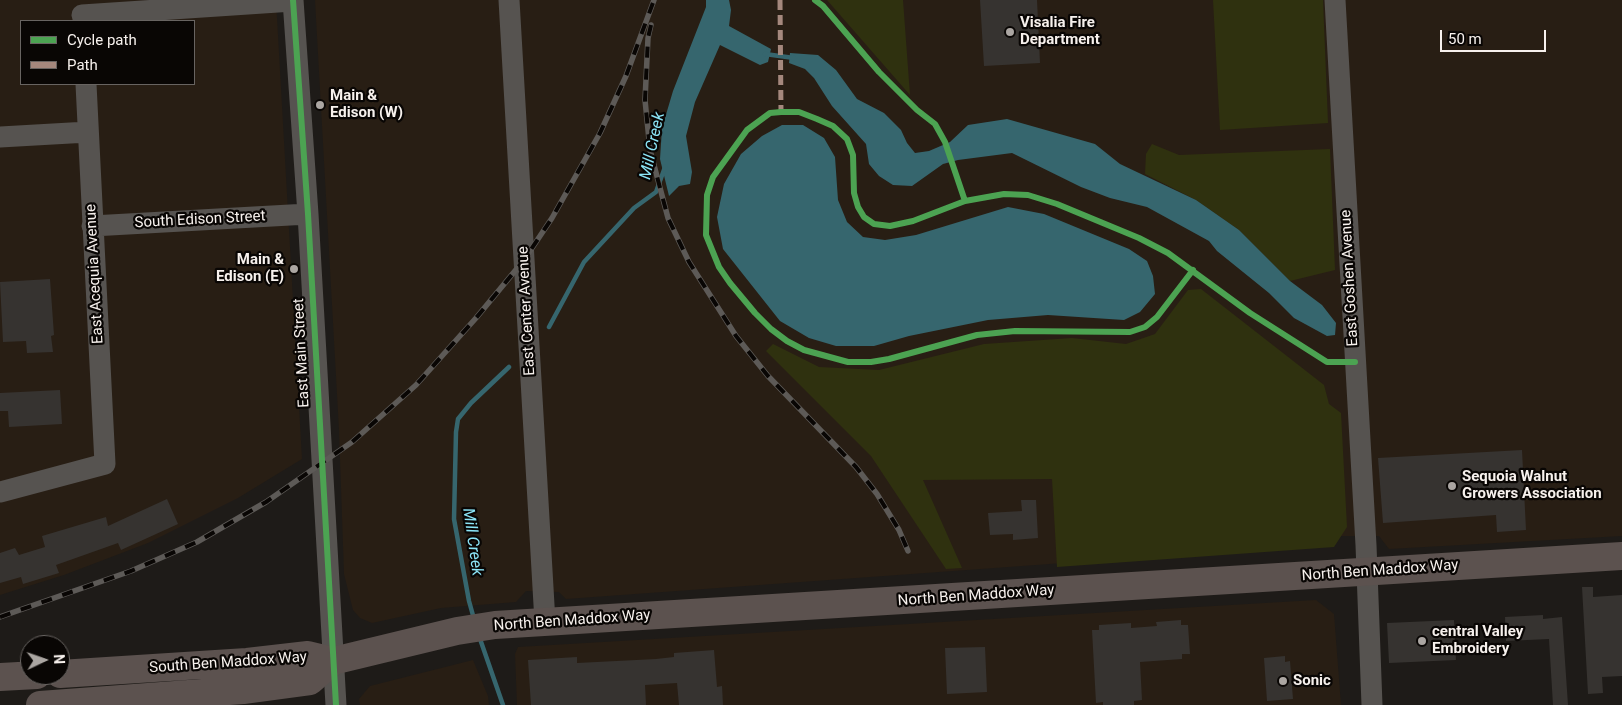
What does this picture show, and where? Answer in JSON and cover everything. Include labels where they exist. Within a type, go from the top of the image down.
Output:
[{"type":"main road","name":"North Ben Maddox Way","points":[[333,661],[457,631],[488,626],[1622,556]]},
{"type":"main road","name":"South Ben Maddox Way","points":[[70,673],[247,662],[308,655],[333,661]]},
{"type":"main road","name":"South Ben Maddox Way","points":[[40,705],[275,686],[310,681],[333,661]]},
{"type":"main road","points":[[0,677],[20,676]]},
{"type":"street","name":"East Center Avenue","points":[[509,0],[545,622]]},
{"type":"street","name":"East Goshen Avenue","points":[[1336,0],[1367,572],[1372,705]]},
{"type":"street","points":[[82,12],[293,1]]},
{"type":"street","name":"East Main Street","points":[[293,1],[308,214],[316,393],[336,705]]},
{"type":"street","name":"East Acequia Avenue","points":[[0,492],[105,464],[86,85]]},
{"type":"street","points":[[0,138],[88,132]]},
{"type":"street","name":"South Edison Street","points":[[92,226],[308,214]]},
{"type":"shaded area","points":[[0,0],[276,0],[302,459],[238,498],[148,543],[64,575],[0,595]]},
{"type":"shaded area","points":[[315,0],[1622,0],[1622,536],[1389,549],[1379,536],[1339,536],[1326,544],[566,599],[559,592],[526,591],[516,602],[441,608],[372,623],[360,618],[353,610],[344,574],[339,430]]},
{"type":"shaded area","points":[[1316,600],[1334,614],[1341,705],[517,705],[515,654],[518,647]]},
{"type":"shaded area","points":[[473,660],[488,696],[489,705],[360,705],[359,699],[370,686]]},
{"type":"green space","points":[[827,0],[903,0],[910,95]]},
{"type":"green space","points":[[1213,0],[1323,0],[1328,123],[1220,130]]},
{"type":"green space","points":[[1152,144],[1179,155],[1330,149],[1335,270],[1290,281],[1239,230],[1196,200],[1145,174],[1146,154]]},
{"type":"green space","points":[[1201,289],[1324,385],[1329,404],[1341,413],[1347,527],[1334,547],[1057,567],[1052,479],[923,480],[962,568],[946,569],[871,456],[766,351],[773,344],[819,367],[879,370],[984,344],[1072,338],[1126,344],[1155,334],[1188,290]]},
{"type":"water","points":[[706,0],[729,0],[731,10],[729,26],[771,49],[768,62],[760,65],[720,45],[695,102],[686,136],[692,172],[690,184],[679,186],[669,196],[660,159],[662,128],[673,91],[706,7]]},
{"type":"water","points":[[790,53],[818,55],[836,70],[857,99],[884,113],[901,130],[907,143],[915,153],[929,151],[950,142],[968,125],[1007,119],[1095,144],[1120,164],[1196,200],[1239,230],[1290,281],[1322,305],[1336,323],[1335,335],[1327,336],[1294,318],[1269,293],[1217,251],[1209,241],[1147,207],[1110,198],[1081,187],[1012,153],[958,160],[943,164],[912,186],[893,185],[879,176],[869,164],[866,144],[832,106],[814,78],[805,69],[789,63]]},
{"type":"water","points":[[782,125],[803,125],[824,138],[835,157],[838,200],[847,222],[863,237],[885,240],[916,235],[1008,207],[1044,214],[1129,249],[1147,261],[1153,276],[1155,294],[1140,312],[1124,320],[1048,315],[988,320],[909,336],[874,346],[836,346],[809,338],[780,321],[723,249],[717,217],[724,184],[741,154],[762,136]]},
{"type":"building","name":"Visalia Fire Department","points":[[980,0],[1037,0],[1040,63],[984,66]]},
{"type":"building","points":[[50,279],[54,335],[51,336],[53,352],[27,353],[26,341],[3,342],[0,282]]},
{"type":"building","points":[[60,390],[62,424],[9,427],[8,411],[0,411],[0,393]]},
{"type":"building","name":"Sequoia Walnut Growers Association","points":[[1522,450],[1526,530],[1497,532],[1496,515],[1383,523],[1378,458]]},
{"type":"building","points":[[167,499],[178,524],[121,550],[118,543],[56,565],[59,573],[23,584],[21,577],[0,583],[0,553],[15,548],[19,555],[45,547],[42,536],[106,517],[108,526]]},
{"type":"building","points":[[1021,500],[1036,500],[1038,538],[1013,540],[1013,534],[990,535],[988,513],[1022,511]]},
{"type":"building","points":[[1582,587],[1593,587],[1593,597],[1622,595],[1622,676],[1602,677],[1603,693],[1588,694]]},
{"type":"building","points":[[1543,615],[1543,619],[1562,617],[1568,705],[1553,705],[1549,639],[1506,641],[1505,617]]},
{"type":"building","points":[[1181,620],[1181,625],[1188,625],[1190,654],[1182,654],[1182,659],[1140,662],[1142,700],[1134,701],[1134,705],[1103,705],[1103,702],[1096,703],[1092,630],[1099,630],[1099,625],[1131,623],[1131,628],[1157,626],[1156,622]]},
{"type":"building","name":"central Valley Embroidery","points":[[1454,620],[1456,660],[1389,663],[1387,623]]},
{"type":"building","points":[[985,647],[987,692],[947,694],[945,648]]},
{"type":"building","points":[[714,650],[717,687],[722,686],[723,705],[679,705],[677,683],[645,685],[646,705],[531,705],[528,660],[577,657],[577,663],[656,659],[674,657],[674,653]]},
{"type":"building","points":[[1285,656],[1285,662],[1290,661],[1293,699],[1267,701],[1264,658]]},
{"type":"waterway","points":[[765,54],[794,58]]},
{"type":"waterway","name":"Mill Creek","points":[[549,327],[584,262],[634,208],[656,192],[665,167]]},
{"type":"waterway","name":"Mill Creek","points":[[474,619],[454,519],[456,432],[458,419],[471,403],[509,367]]},
{"type":"waterway","name":"Mill Creek","points":[[479,636],[503,705]]},
{"type":"railway","points":[[0,617],[131,571],[197,542],[266,502],[352,442],[416,385],[476,318],[524,260],[552,218],[600,133],[626,76],[654,0]]},
{"type":"railway","points":[[651,25],[648,38],[645,100],[650,150],[668,218],[689,262],[736,336],[768,376],[856,467],[877,494],[899,530],[908,551]]},
{"type":"marked path","points":[[780,0],[781,112]]},
{"type":"cycle path","points":[[293,0],[308,214],[336,705]]},
{"type":"cycle path","points":[[815,0],[823,6],[879,72],[917,110],[935,124],[945,142],[965,201],[1004,194],[1028,195],[1057,204],[1139,238],[1168,253],[1250,313],[1327,362],[1355,362]]},
{"type":"cycle path","points":[[965,201],[913,221],[890,226],[874,224],[864,217],[858,207],[854,193],[853,155],[847,139],[833,126],[799,112],[770,113],[747,130],[713,177],[707,195],[706,235],[719,267],[730,283],[771,329],[787,341],[804,350],[848,362],[871,362],[889,359],[977,335],[1015,331],[1130,332],[1145,327],[1157,317],[1193,270]]},
{"type":"place","name":"Visalia Fire Department","points":[[1010,32]]},
{"type":"place","name":"Main & Edison (W)","points":[[320,105]]},
{"type":"place","name":"Main & Edison (E)","points":[[294,269]]},
{"type":"place","name":"Sequoia Walnut Growers Association","points":[[1452,486]]},
{"type":"place","name":"central Valley Embroidery","points":[[1422,641]]},
{"type":"place","name":"Sonic","points":[[1283,681]]}]
